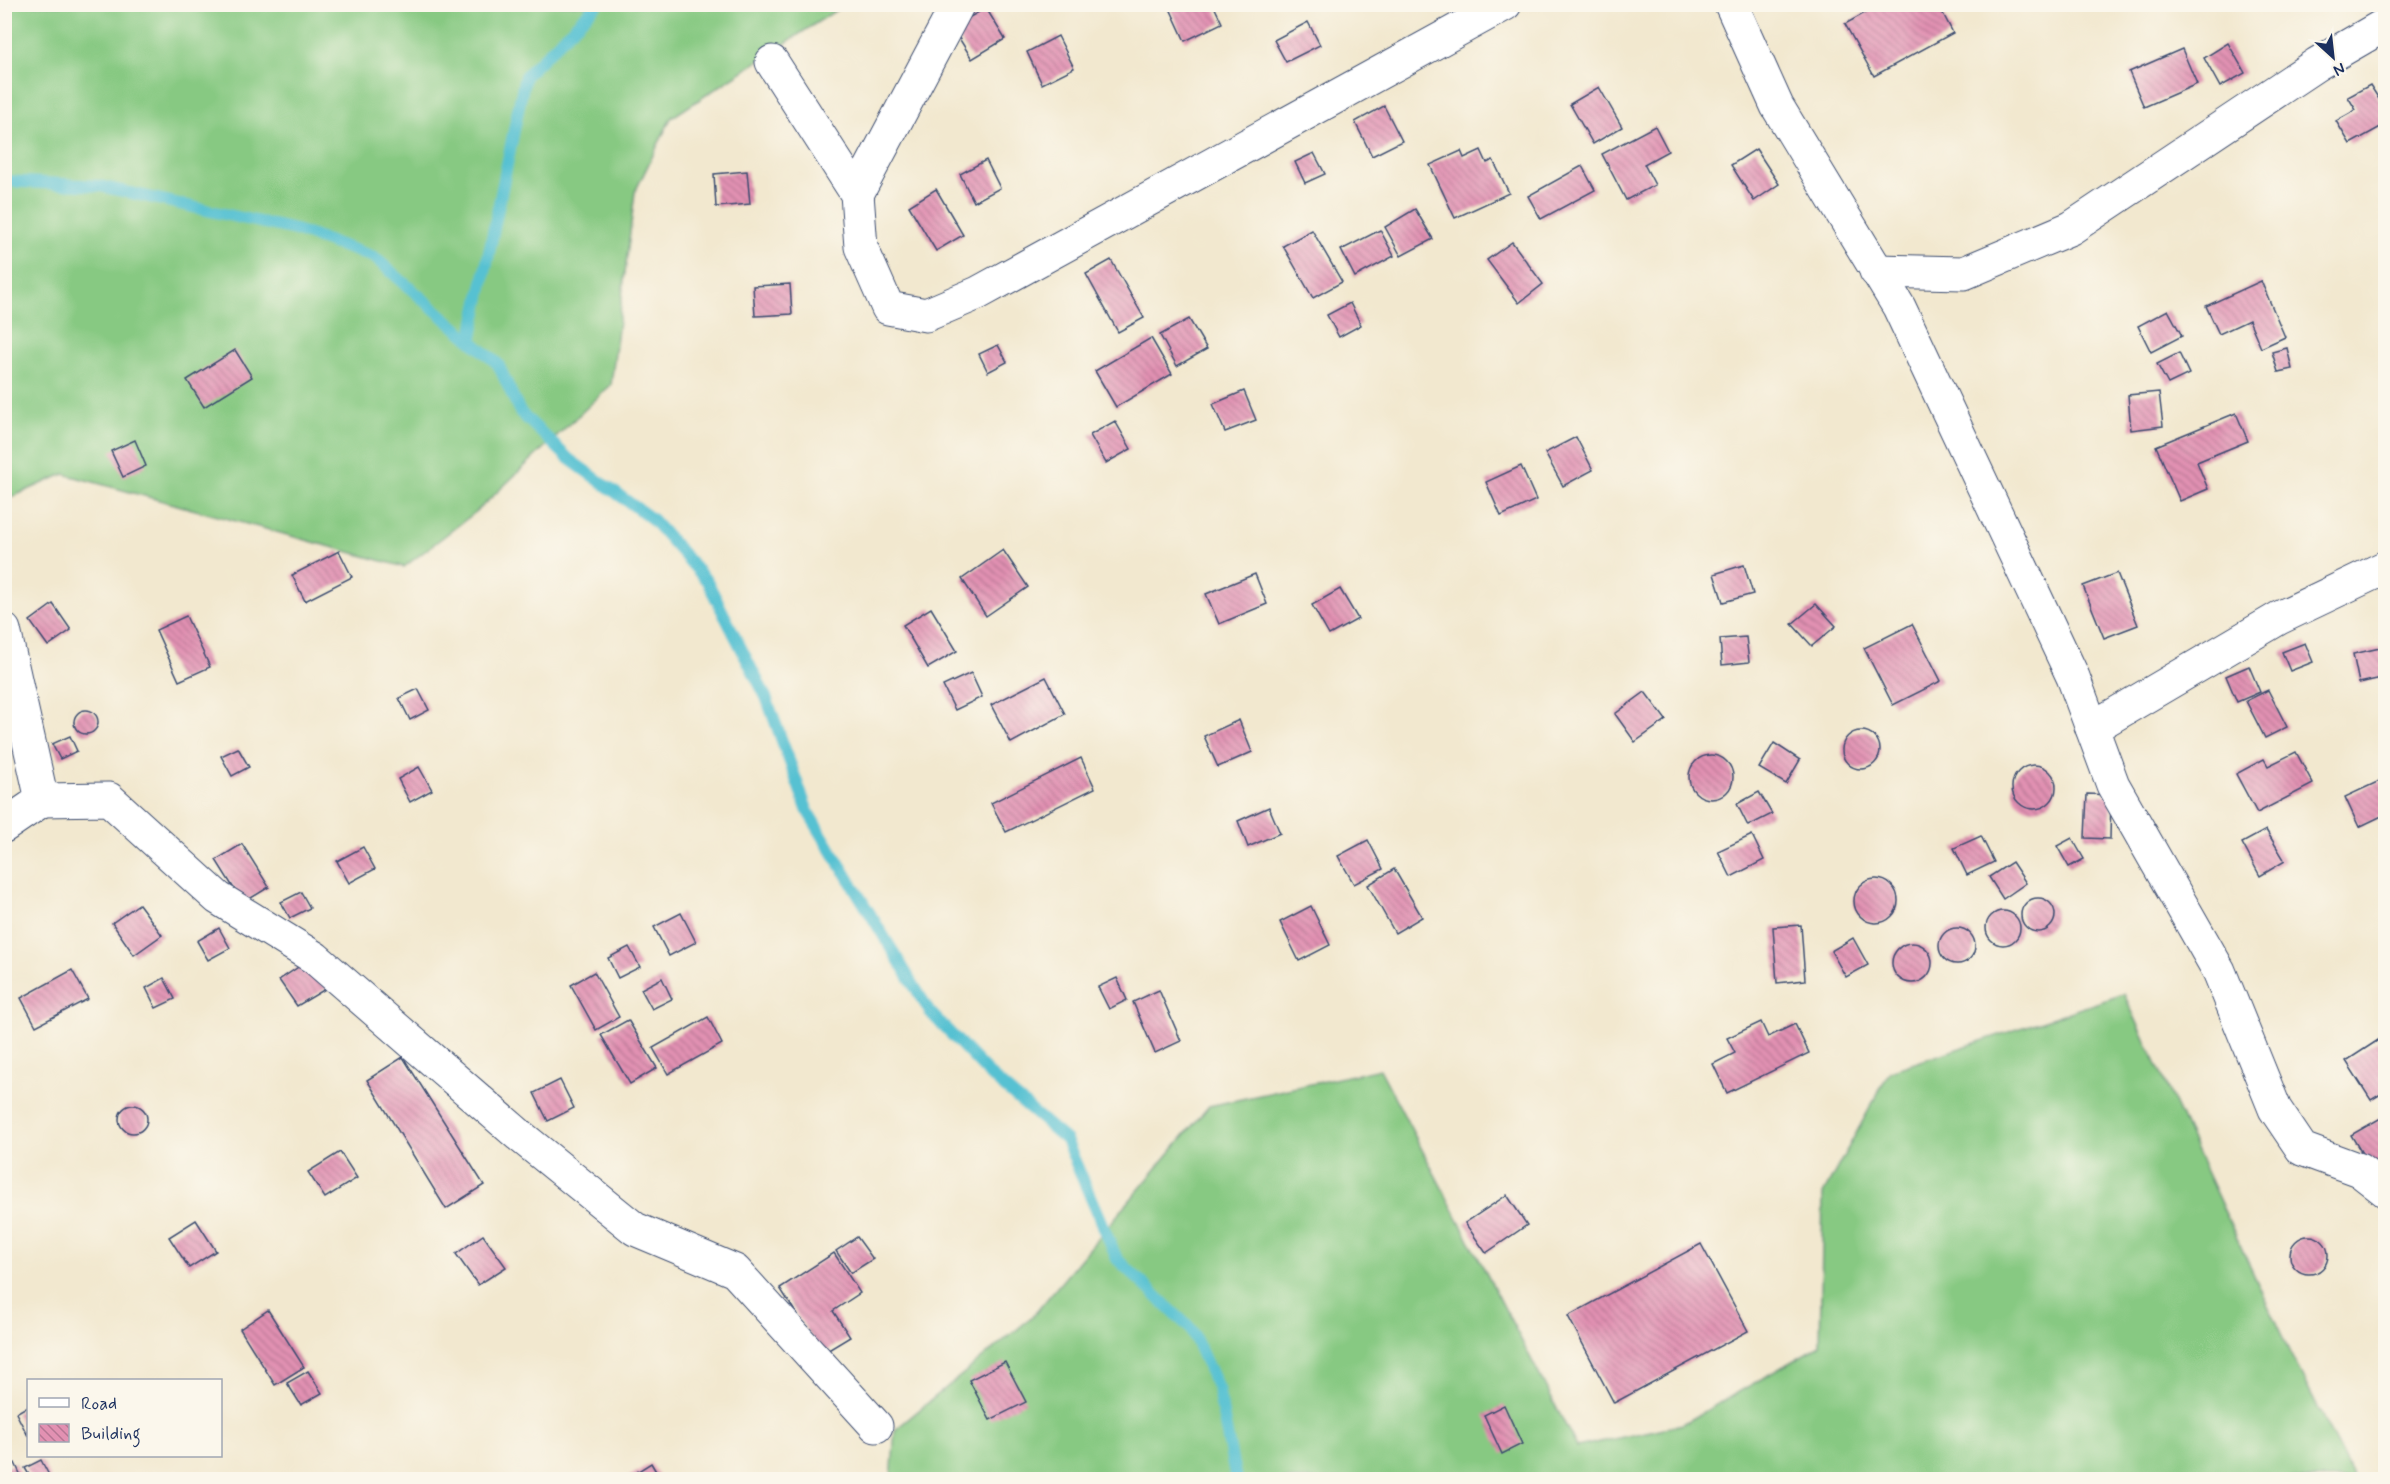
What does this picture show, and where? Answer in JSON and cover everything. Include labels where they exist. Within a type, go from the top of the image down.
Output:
[{"type":"street","points":[[857,194],[958,4]]},
{"type":"street","points":[[772,62],[857,194],[861,248],[888,308],[926,315],[988,288],[1505,4]]},
{"type":"street","points":[[1731,4],[1777,106],[1899,307],[2073,677],[2113,785],[2219,971],[2275,1108],[2302,1149],[2359,1170],[2385,1191]]},
{"type":"street","points":[[1876,271],[1964,273],[2071,228],[2317,64],[2385,24]]},
{"type":"street","points":[[2092,728],[2279,618],[2385,567]]},
{"type":"street","points":[[4,630],[42,800]]},
{"type":"street","points":[[4,826],[42,800],[109,799],[218,898],[315,958],[519,1135],[634,1229],[735,1271],[876,1426]]},
{"type":"green space","points":[[5,5],[844,5],[671,118],[635,192],[611,385],[477,511],[404,567],[64,474],[5,500]]},
{"type":"green space","points":[[2124,994],[2290,1353],[2354,1479],[891,1480],[895,1430],[1032,1317],[1209,1106],[1380,1069],[1577,1447],[1683,1424],[1820,1345],[1823,1194],[1890,1071]]},
{"type":"building","points":[[1168,4],[1213,4],[1222,23],[1185,41]]},
{"type":"building","points":[[1881,4],[1938,4],[1953,33],[1874,76],[1845,24]]},
{"type":"building","points":[[986,8],[1005,39],[972,59],[952,27]]},
{"type":"building","points":[[1308,22],[1320,45],[1286,62],[1274,40]]},
{"type":"building","points":[[1058,36],[1074,68],[1042,84],[1027,52]]},
{"type":"building","points":[[2228,43],[2245,73],[2220,87],[2204,58]]},
{"type":"building","points":[[2182,49],[2197,84],[2144,107],[2129,72]]},
{"type":"building","points":[[2370,85],[2386,110],[2386,124],[2350,144],[2336,121],[2356,110],[2348,97]]},
{"type":"building","points":[[1599,87],[1622,127],[1593,144],[1570,104]]},
{"type":"building","points":[[1384,106],[1402,141],[1372,156],[1355,122]]},
{"type":"building","points":[[1655,126],[1668,151],[1644,164],[1655,185],[1626,200],[1602,154]]},
{"type":"building","points":[[1756,149],[1779,184],[1754,201],[1731,165]]},
{"type":"building","points":[[1481,150],[1487,163],[1493,160],[1509,193],[1455,218],[1430,165],[1461,151],[1464,158]]},
{"type":"building","points":[[1314,153],[1325,174],[1305,183],[1295,162]]},
{"type":"building","points":[[986,160],[1000,188],[974,202],[960,174]]},
{"type":"building","points":[[1582,166],[1595,190],[1541,219],[1528,196]]},
{"type":"building","points":[[747,171],[750,204],[716,207],[714,174]]},
{"type":"building","points":[[936,189],[963,235],[936,251],[909,206]]},
{"type":"building","points":[[1415,209],[1433,239],[1401,256],[1385,227]]},
{"type":"building","points":[[1312,230],[1342,282],[1313,298],[1283,246]]},
{"type":"building","points":[[1380,230],[1394,256],[1355,277],[1341,250]]},
{"type":"building","points":[[1512,242],[1543,284],[1519,303],[1487,260]]},
{"type":"building","points":[[1111,260],[1144,318],[1118,332],[1086,274]]},
{"type":"building","points":[[2261,281],[2285,337],[2261,348],[2249,320],[2219,334],[2206,306]]},
{"type":"building","points":[[790,284],[792,314],[755,316],[753,286]]},
{"type":"building","points":[[1350,303],[1361,325],[1339,337],[1327,315]]},
{"type":"building","points":[[2168,310],[2182,336],[2151,352],[2138,326]]},
{"type":"building","points":[[1189,319],[1207,349],[1177,366],[1160,335]]},
{"type":"building","points":[[1151,338],[1172,374],[1116,407],[1095,371]]},
{"type":"building","points":[[998,345],[1007,362],[988,372],[979,354]]},
{"type":"building","points":[[2287,348],[2292,369],[2278,372],[2272,352]]},
{"type":"building","points":[[235,350],[252,377],[204,407],[187,380]]},
{"type":"building","points":[[2179,353],[2189,374],[2168,384],[2157,364]]},
{"type":"building","points":[[1244,391],[1256,420],[1225,432],[1213,404]]},
{"type":"building","points":[[2159,392],[2163,426],[2131,430],[2128,395]]},
{"type":"building","points":[[2236,413],[2248,441],[2197,462],[2208,489],[2180,501],[2156,446]]},
{"type":"building","points":[[1115,421],[1131,449],[1106,463],[1090,435]]},
{"type":"building","points":[[1576,437],[1593,470],[1563,486],[1545,453]]},
{"type":"building","points":[[135,440],[146,466],[123,477],[111,451]]},
{"type":"building","points":[[1521,466],[1536,500],[1501,516],[1486,482]]},
{"type":"building","points":[[1003,550],[1028,587],[986,616],[962,579]]},
{"type":"building","points":[[339,551],[352,577],[305,601],[292,575]]},
{"type":"building","points":[[1744,565],[1753,594],[1723,602],[1714,574]]},
{"type":"building","points":[[2117,573],[2138,625],[2104,638],[2083,586]]},
{"type":"building","points":[[1255,574],[1267,604],[1219,624],[1206,594]]},
{"type":"building","points":[[1340,589],[1358,619],[1329,635],[1312,605]]},
{"type":"building","points":[[53,604],[71,630],[48,646],[30,621]]},
{"type":"building","points":[[1816,604],[1836,626],[1812,646],[1792,624]]},
{"type":"building","points":[[931,608],[957,651],[928,668],[903,625]]},
{"type":"building","points":[[186,616],[210,667],[179,681],[156,630]]},
{"type":"building","points":[[1912,624],[1941,681],[1893,705],[1864,648]]},
{"type":"building","points":[[1746,637],[1749,662],[1722,665],[1720,639]]},
{"type":"building","points":[[2305,643],[2313,662],[2290,671],[2282,652]]},
{"type":"building","points":[[2380,648],[2386,677],[2359,683],[2353,654]]},
{"type":"building","points":[[2249,666],[2260,692],[2237,702],[2226,676]]},
{"type":"building","points":[[971,673],[982,697],[955,710],[943,686]]},
{"type":"building","points":[[1046,677],[1065,714],[1011,743],[991,705]]},
{"type":"building","points":[[418,689],[429,710],[410,720],[399,698]]},
{"type":"building","points":[[2268,690],[2287,727],[2265,738],[2246,701]]},
{"type":"building","points":[[1645,692],[1666,720],[1635,742],[1615,714]]},
{"type":"building","points":[[86,710],[94,714],[98,722],[94,730],[86,734],[78,730],[74,722],[78,714]]},
{"type":"building","points":[[1239,720],[1252,752],[1218,767],[1204,736]]},
{"type":"building","points":[[1861,731],[1874,737],[1880,750],[1874,763],[1861,769],[1848,763],[1842,750],[1848,737]]},
{"type":"building","points":[[70,736],[77,751],[60,759],[52,744]]},
{"type":"building","points":[[1774,743],[1800,760],[1786,784],[1759,768]]},
{"type":"building","points":[[238,748],[249,767],[232,776],[221,756]]},
{"type":"building","points":[[2296,752],[2313,784],[2257,813],[2236,774],[2264,759],[2268,766]]},
{"type":"building","points":[[1711,755],[1726,762],[1733,777],[1726,792],[1711,799],[1696,792],[1689,777],[1696,762]]},
{"type":"building","points":[[1081,758],[1095,788],[1006,832],[991,803]]},
{"type":"building","points":[[2034,765],[2049,772],[2056,787],[2049,802],[2034,809],[2019,802],[2012,787],[2019,772]]},
{"type":"building","points":[[419,767],[432,790],[410,802],[398,779]]},
{"type":"building","points":[[2386,778],[2386,814],[2359,827],[2345,797]]},
{"type":"building","points":[[1759,792],[1772,814],[1748,826],[1737,804]]},
{"type":"building","points":[[2087,794],[2111,795],[2110,839],[2085,838]]},
{"type":"building","points":[[1269,807],[1280,833],[1248,847],[1238,821]]},
{"type":"building","points":[[2266,830],[2285,861],[2260,876],[2242,843]]},
{"type":"building","points":[[1752,835],[1764,860],[1731,877],[1718,851]]},
{"type":"building","points":[[1981,836],[1994,862],[1967,875],[1954,848]]},
{"type":"building","points":[[2072,838],[2084,859],[2069,867],[2057,846]]},
{"type":"building","points":[[1368,840],[1383,869],[1354,884],[1338,856]]},
{"type":"building","points":[[242,844],[269,887],[243,903],[216,860]]},
{"type":"building","points":[[363,847],[375,869],[349,883],[337,861]]},
{"type":"building","points":[[2012,862],[2026,883],[2003,899],[1989,877]]},
{"type":"building","points":[[1394,869],[1422,917],[1395,933],[1368,885]]},
{"type":"building","points":[[1876,879],[1891,886],[1898,901],[1891,916],[1876,923],[1861,916],[1854,901],[1861,886]]},
{"type":"building","points":[[301,892],[310,908],[290,918],[281,902]]},
{"type":"building","points":[[2038,898],[2050,903],[2055,915],[2050,927],[2038,932],[2026,927],[2021,915],[2026,903]]},
{"type":"building","points":[[139,904],[162,935],[134,955],[112,923]]},
{"type":"building","points":[[1311,906],[1330,945],[1299,961],[1280,922]]},
{"type":"building","points":[[2003,911],[2015,916],[2020,928],[2015,940],[2003,945],[1991,940],[1986,928],[1991,916]]},
{"type":"building","points":[[681,913],[696,942],[669,956],[654,927]]},
{"type":"building","points":[[1801,925],[1805,980],[1777,983],[1773,927]]},
{"type":"building","points":[[219,928],[230,948],[208,960],[197,941]]},
{"type":"building","points":[[1957,928],[1970,933],[1975,946],[1970,959],[1957,964],[1944,959],[1939,946],[1944,933]]},
{"type":"building","points":[[1853,938],[1868,965],[1846,977],[1831,951]]},
{"type":"building","points":[[1912,943],[1920,944],[1926,949],[1931,955],[1931,971],[1926,977],[1920,982],[1912,983],[1904,982],[1898,977],[1893,971],[1892,963],[1893,955],[1898,949],[1904,944]]},
{"type":"building","points":[[629,947],[640,967],[618,978],[608,958]]},
{"type":"building","points":[[309,960],[327,988],[297,1006],[279,980]]},
{"type":"building","points":[[72,970],[88,999],[36,1026],[21,998]]},
{"type":"building","points":[[594,972],[619,1017],[596,1030],[571,985]]},
{"type":"building","points":[[164,978],[175,999],[156,1008],[146,988]]},
{"type":"building","points":[[662,978],[672,999],[652,1009],[641,989]]},
{"type":"building","points":[[1117,978],[1127,1000],[1109,1009],[1098,987]]},
{"type":"building","points":[[1159,990],[1181,1041],[1155,1053],[1133,1002]]},
{"type":"building","points":[[708,1017],[722,1044],[668,1074],[653,1048]]},
{"type":"building","points":[[628,1020],[657,1068],[630,1084],[601,1035]]},
{"type":"building","points":[[1761,1022],[1768,1037],[1795,1024],[1809,1053],[1727,1093],[1713,1064],[1735,1053],[1727,1038]]},
{"type":"building","points":[[2386,1035],[2386,1091],[2371,1100],[2346,1061]]},
{"type":"building","points":[[403,1057],[484,1185],[446,1209],[367,1080]]},
{"type":"building","points":[[560,1080],[574,1108],[548,1121],[534,1093]]},
{"type":"building","points":[[133,1105],[143,1109],[147,1119],[143,1129],[133,1133],[123,1129],[119,1119],[123,1109]]},
{"type":"building","points":[[2386,1115],[2386,1162],[2372,1170],[2351,1135]]},
{"type":"building","points":[[340,1152],[357,1178],[325,1198],[308,1172]]},
{"type":"building","points":[[1507,1195],[1527,1225],[1486,1253],[1465,1223]]},
{"type":"building","points":[[196,1220],[216,1251],[189,1268],[169,1237]]},
{"type":"building","points":[[483,1235],[506,1267],[478,1285],[456,1254]]},
{"type":"building","points":[[2309,1236],[2322,1242],[2328,1255],[2322,1268],[2309,1274],[2296,1268],[2290,1255],[2296,1242]]},
{"type":"building","points":[[857,1237],[873,1259],[851,1273],[836,1251]]},
{"type":"building","points":[[1701,1244],[1748,1331],[1614,1403],[1568,1316]]},
{"type":"building","points":[[834,1253],[860,1293],[833,1311],[850,1337],[822,1354],[780,1288]]},
{"type":"building","points":[[268,1310],[304,1367],[275,1385],[240,1329]]},
{"type":"building","points":[[1005,1362],[1026,1402],[990,1420],[969,1380]]},
{"type":"building","points":[[308,1371],[322,1393],[301,1405],[287,1383]]},
{"type":"building","points":[[1504,1405],[1522,1444],[1502,1454],[1484,1415]]},
{"type":"building","points":[[27,1407],[27,1434],[16,1413]]},
{"type":"building","points":[[41,1460],[51,1479],[32,1480],[25,1468]]},
{"type":"building","points":[[15,1463],[23,1480],[4,1480],[4,1469]]},
{"type":"building","points":[[651,1463],[661,1480],[624,1480]]},
{"type":"waterway","points":[[471,341],[525,76],[597,4]]},
{"type":"waterway","points":[[4,181],[100,186],[295,230],[374,257],[498,364],[520,412],[569,459],[652,519],[707,581],[766,697],[808,812],[930,1012],[991,1076],[1066,1140],[1117,1259],[1191,1329],[1218,1389],[1236,1480]]}]
